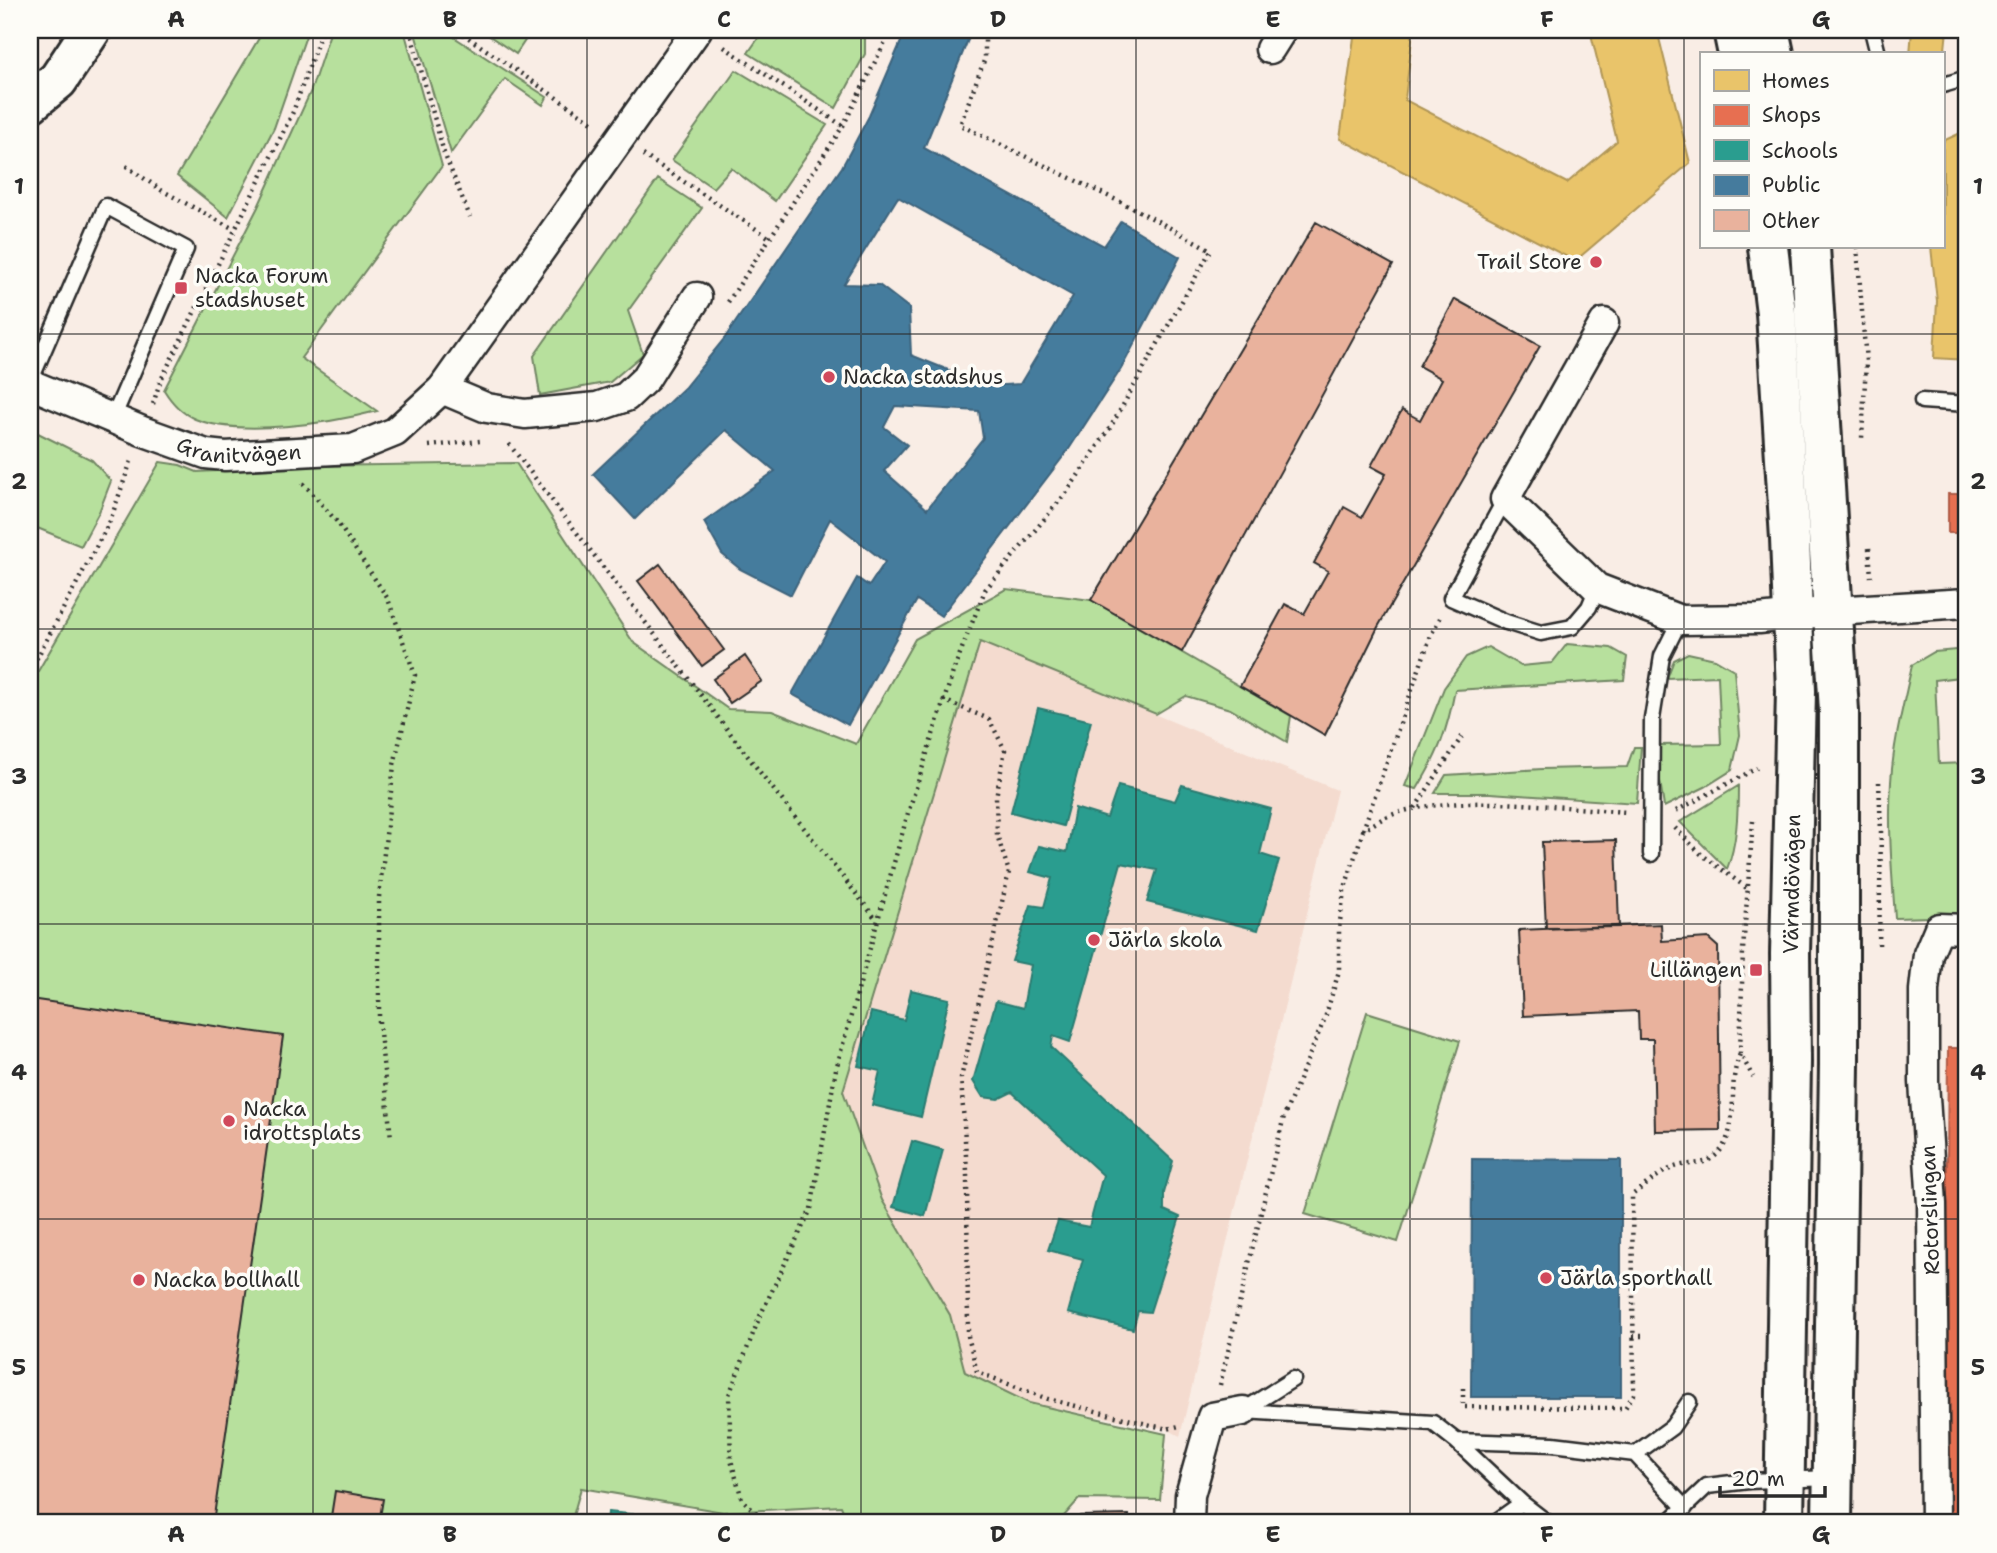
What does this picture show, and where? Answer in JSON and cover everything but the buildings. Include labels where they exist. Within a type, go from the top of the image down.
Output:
[{"type":"main road","points":[[30,103],[58,80],[91,30]]},
{"type":"main road","points":[[1733,30],[1738,52]]},
{"type":"main road","points":[[1769,30],[1774,52]]},
{"type":"main road","name":"Värmdövägen","points":[[1768,248],[1776,313],[1776,617],[1796,691],[1790,954],[1791,1062],[1784,1523]]},
{"type":"main road","points":[[1810,248],[1839,711],[1839,997],[1832,1523]]},
{"type":"street","name":"Granitvägen","points":[[30,383],[206,454],[225,456],[353,449],[395,432],[442,390],[697,30]]},
{"type":"street","points":[[442,390],[488,408],[525,414],[559,413],[597,407],[626,397],[646,378],[697,297]]},
{"type":"street","points":[[1604,323],[1505,499],[1597,588],[1680,620],[1776,617],[1967,603]]},
{"type":"street","name":"Rotorslingan","points":[[1935,1523],[1932,1204],[1924,1082],[1924,990],[1928,954],[1939,928],[1967,929]]},
{"type":"street","points":[[1189,1523],[1190,1495],[1212,1417],[1243,1411]]},
{"type":"lane","points":[[1872,30],[1878,52]]},
{"type":"lane","points":[[1944,85],[1967,78]]},
{"type":"lane","points":[[30,383],[106,206],[186,249],[113,418]]},
{"type":"lane","points":[[1922,401],[1967,404]]},
{"type":"lane","points":[[1505,499],[1451,598],[1506,622],[1541,633],[1572,628],[1589,607],[1597,588]]},
{"type":"lane","points":[[1651,854],[1652,719],[1662,656],[1680,620]]},
{"type":"lane","points":[[1243,1411],[1293,1379]]},
{"type":"lane","points":[[1635,1454],[1672,1427],[1689,1402]]},
{"type":"lane","points":[[1243,1411],[1433,1423],[1548,1523]]},
{"type":"lane","points":[[1456,1441],[1553,1444],[1635,1454],[1685,1508]]},
{"type":"lane","points":[[1668,1523],[1707,1486],[1749,1480],[1833,1478]]},
{"type":"lane","points":[[1494,1523],[1522,1503]]},
{"type":"path","points":[[152,406],[160,382],[293,112],[322,30]]},
{"type":"path","points":[[410,30],[443,153],[470,217]]},
{"type":"path","points":[[457,30],[620,141],[770,238]]},
{"type":"path","points":[[743,60],[843,126],[891,30]]},
{"type":"path","points":[[766,1523],[742,1499],[732,1460],[729,1395],[760,1316],[811,1209],[836,1069],[872,947],[877,919],[943,700],[985,590],[1068,492],[1096,450],[1177,313],[1210,250],[1135,209],[960,125],[985,58],[985,30]]},
{"type":"path","points":[[126,166],[161,190],[234,229]]},
{"type":"path","points":[[1857,248],[1866,362],[1861,444]]},
{"type":"path","points":[[514,438],[505,439],[766,780],[877,919]]},
{"type":"path","points":[[420,446],[493,440]]},
{"type":"path","points":[[30,671],[110,521],[135,450]]},
{"type":"path","points":[[276,454],[338,523],[388,599],[415,675],[394,765],[379,897],[379,1023],[391,1138]]},
{"type":"path","points":[[943,700],[989,719],[1005,750],[996,797],[997,835],[1009,872],[961,1078],[967,1171],[968,1336],[977,1372],[1048,1399],[1167,1429],[1212,1417],[1284,1115],[1325,1018],[1339,971],[1343,891],[1431,635],[1451,598]]},
{"type":"path","points":[[1415,809],[1465,732]]},
{"type":"path","points":[[1757,780],[1758,755]]},
{"type":"path","points":[[1363,831],[1386,817],[1415,809],[1468,803],[1666,816],[1757,768]]},
{"type":"path","points":[[1666,816],[1673,827],[1701,854],[1748,889]]},
{"type":"path","points":[[1463,1388],[1463,1407],[1625,1408],[1634,1394],[1632,1195],[1678,1166],[1702,1163],[1713,1158],[1728,1138],[1733,1071],[1740,1053],[1741,997],[1754,817]]},
{"type":"path","points":[[1740,1053],[1757,1082]]},
{"type":"path","points":[[1633,1336],[1644,1336]]},
{"type":"shaded area","name":"Järla skola","points":[[980,642],[1337,790],[1180,1436],[1167,1429],[1029,1403],[965,1372],[950,1315],[882,1200],[843,1091]]},
{"type":"green space","points":[[245,30],[308,30],[274,128],[228,217],[177,176],[259,38]]},
{"type":"green space","points":[[331,30],[404,30],[442,166],[301,358],[377,411],[311,424],[260,428],[214,424],[195,419],[177,407],[164,390],[258,207],[310,93]]},
{"type":"green space","points":[[414,30],[443,30],[547,97],[543,105],[505,79],[451,153]]},
{"type":"green space","points":[[481,30],[532,30],[516,54]]},
{"type":"green space","points":[[764,30],[865,30],[865,54],[836,108],[748,53]]},
{"type":"green space","points":[[736,70],[827,125],[775,201],[731,168],[713,188],[672,160]]},
{"type":"green space","points":[[658,179],[702,208],[628,311],[643,354],[610,382],[540,395],[534,356]]},
{"type":"green space","points":[[30,429],[92,460],[111,481],[81,546],[30,525]]},
{"type":"green space","points":[[160,462],[180,465],[197,472],[315,466],[516,463],[633,642],[728,709],[772,711],[856,744],[915,639],[1006,589],[1091,600],[1291,716],[1287,742],[1230,709],[1186,696],[1156,714],[980,642],[843,1091],[882,1200],[950,1315],[965,1372],[1029,1403],[1166,1434],[1160,1500],[1079,1499],[1058,1523],[848,1523],[841,1506],[723,1512],[581,1488],[571,1523],[30,1523],[30,677],[34,678]]},
{"type":"green space","points":[[1567,644],[1611,648],[1627,657],[1624,680],[1455,690],[1437,753],[1417,789],[1405,786],[1444,688],[1466,657],[1488,647],[1521,666],[1552,663]]},
{"type":"green space","points":[[1967,649],[1967,676],[1935,680],[1939,764],[1967,763],[1967,916],[1895,918],[1890,833],[1892,767],[1912,665],[1934,652]]},
{"type":"green space","points":[[1688,653],[1715,659],[1734,670],[1740,735],[1732,770],[1664,807],[1659,774],[1660,745],[1721,744],[1718,676],[1667,678],[1674,660]]},
{"type":"green space","points":[[1634,747],[1641,747],[1637,803],[1490,793],[1435,793],[1446,775],[1627,767]]},
{"type":"green space","points":[[1738,786],[1735,839],[1727,869],[1680,822]]},
{"type":"green space","points":[[1963,940],[1967,940],[1967,1045],[1960,1044]]},
{"type":"green space","points":[[1367,1012],[1460,1041],[1398,1242],[1305,1214]]},
{"type":"place","name":"Trail Store","points":[[1596,262]]},
{"type":"place","name":"Nacka Forum stadshuset","points":[[181,288]]},
{"type":"place","name":"Nacka stadshus","points":[[829,377]]},
{"type":"place","name":"Järla skola","points":[[1094,940]]},
{"type":"place","name":"Lillängen","points":[[1756,970]]},
{"type":"place","name":"Nacka idrottsplats","points":[[229,1121]]},
{"type":"place","name":"Järla sporthall","points":[[1546,1278]]},
{"type":"place","name":"Nacka bollhall","points":[[139,1280]]}]
